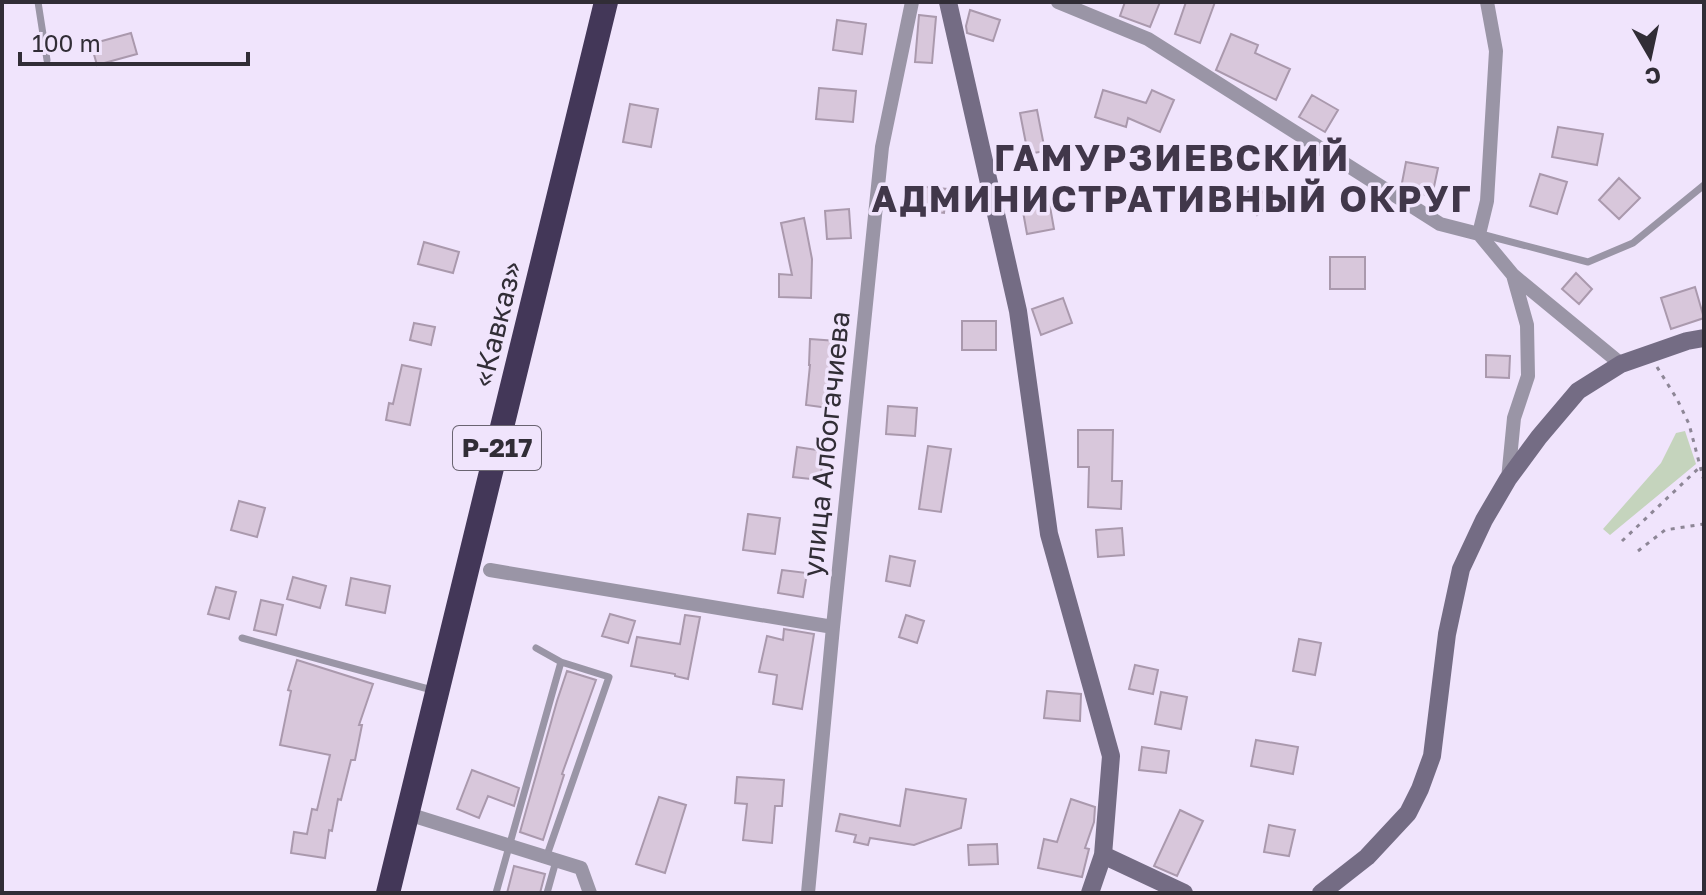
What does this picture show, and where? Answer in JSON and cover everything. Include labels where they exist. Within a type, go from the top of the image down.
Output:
[{"type":"highway","name":"«Кавказ»","points":[[388,893],[606,2]]},
{"type":"street","name":"улица Албогачиева","points":[[808,893],[882,147],[912,2]]},
{"type":"street","points":[[948,2],[1018,311],[1049,534],[1111,756],[1103,855],[1090,893]]},
{"type":"street","points":[[1058,2],[1148,39],[1440,224],[1479,234],[1513,275],[1621,364]]},
{"type":"street","points":[[1479,234],[1487,201],[1496,51],[1487,2]]},
{"type":"street","points":[[1508,479],[1514,418],[1528,376],[1527,325],[1513,275]]},
{"type":"street","points":[[1321,893],[1367,857],[1408,813],[1420,789],[1432,756],[1447,634],[1461,569],[1508,479],[1578,391],[1621,364],[1704,338]]},
{"type":"street","points":[[490,570],[833,627]]},
{"type":"street","points":[[408,814],[581,868],[590,893]]},
{"type":"street","points":[[1103,855],[1184,893]]},
{"type":"lane","points":[[38,2],[47,60]]},
{"type":"lane","points":[[1479,234],[1588,262],[1633,243],[1704,185]]},
{"type":"lane","points":[[242,638],[438,692]]},
{"type":"lane","points":[[536,648],[561,662],[609,677],[551,859],[547,893]]},
{"type":"lane","points":[[496,893],[561,662]]},
{"type":"path","points":[[1649,354],[1689,424],[1704,481]]},
{"type":"path","points":[[1622,541],[1701,466]]},
{"type":"path","points":[[1638,551],[1665,530],[1704,524]]},
{"type":"green space","points":[[1685,431],[1696,464],[1610,535],[1603,529],[1661,463],[1676,433]]},
{"type":"building","points":[[1125,2],[1160,2],[1150,27],[1120,16]]},
{"type":"building","points":[[1186,2],[1215,2],[1200,43],[1175,34]]},
{"type":"building","points":[[970,10],[1000,20],[993,41],[967,33]]},
{"type":"building","points":[[919,15],[936,17],[932,63],[915,62]]},
{"type":"building","points":[[837,20],[866,24],[862,54],[833,50]]},
{"type":"building","points":[[131,33],[137,54],[97,65],[91,44]]},
{"type":"building","points":[[1231,34],[1258,45],[1255,53],[1290,69],[1276,100],[1216,70]]},
{"type":"building","points":[[819,88],[856,91],[853,122],[816,119]]},
{"type":"building","points":[[1103,90],[1146,103],[1152,90],[1174,100],[1160,132],[1128,118],[1126,127],[1095,117]]},
{"type":"building","points":[[1312,95],[1338,110],[1325,132],[1299,117]]},
{"type":"building","points":[[630,104],[658,109],[651,147],[623,142]]},
{"type":"building","points":[[1037,110],[1045,151],[1028,154],[1020,113]]},
{"type":"building","points":[[1558,127],[1603,134],[1597,165],[1552,157]]},
{"type":"building","points":[[1406,162],[1438,168],[1432,196],[1401,188]]},
{"type":"building","points":[[1540,174],[1567,182],[1557,214],[1530,206]]},
{"type":"building","points":[[1619,178],[1640,198],[1619,219],[1599,200]]},
{"type":"building","points":[[1257,185],[1271,203],[1257,215],[1243,196]]},
{"type":"building","points":[[916,186],[947,189],[944,213],[913,209]]},
{"type":"building","points":[[1049,201],[1054,229],[1027,234],[1022,206]]},
{"type":"building","points":[[849,209],[851,238],[827,239],[825,211]]},
{"type":"building","points":[[804,218],[812,259],[811,298],[779,297],[779,274],[792,275],[781,223]]},
{"type":"building","points":[[424,242],[459,252],[453,273],[418,264]]},
{"type":"building","points":[[1330,257],[1365,257],[1365,289],[1330,289]]},
{"type":"building","points":[[1576,273],[1592,289],[1579,304],[1562,289]]},
{"type":"building","points":[[1695,287],[1704,318],[1671,329],[1661,298]]},
{"type":"building","points":[[1063,298],[1072,323],[1041,335],[1032,309]]},
{"type":"building","points":[[962,321],[996,321],[996,350],[962,350]]},
{"type":"building","points":[[414,323],[435,327],[431,345],[410,340]]},
{"type":"building","points":[[810,339],[837,341],[829,408],[806,405]]},
{"type":"building","points":[[1486,355],[1510,356],[1509,378],[1486,377]]},
{"type":"building","points":[[402,365],[421,369],[410,425],[386,420]]},
{"type":"building","points":[[888,406],[917,408],[915,436],[886,434]]},
{"type":"building","points":[[1078,430],[1113,430],[1112,481],[1122,481],[1121,509],[1088,507],[1089,467],[1078,467]]},
{"type":"building","points":[[928,446],[951,449],[941,512],[919,509]]},
{"type":"building","points":[[797,447],[824,451],[820,480],[793,477]]},
{"type":"building","points":[[239,501],[265,508],[257,537],[231,530]]},
{"type":"building","points":[[748,514],[780,518],[775,554],[743,550]]},
{"type":"building","points":[[1122,528],[1124,555],[1098,557],[1096,530]]},
{"type":"building","points":[[890,556],[915,561],[910,586],[886,581]]},
{"type":"building","points":[[782,570],[807,573],[803,597],[778,593]]},
{"type":"building","points":[[293,577],[326,586],[320,608],[287,599]]},
{"type":"building","points":[[351,578],[390,586],[385,613],[346,605]]},
{"type":"building","points":[[216,587],[236,592],[229,619],[208,614]]},
{"type":"building","points":[[261,600],[283,605],[276,635],[254,630]]},
{"type":"building","points":[[610,614],[635,621],[628,643],[602,636]]},
{"type":"building","points":[[685,615],[700,617],[688,679],[631,666],[637,637],[680,644]]},
{"type":"building","points":[[906,615],[924,621],[917,643],[899,637]]},
{"type":"building","points":[[784,629],[814,634],[802,709],[773,704],[777,675],[759,672],[767,636],[783,640]]},
{"type":"building","points":[[1299,639],[1321,643],[1315,675],[1293,671]]},
{"type":"building","points":[[297,660],[373,684],[359,725],[362,725],[355,760],[351,760],[341,800],[338,799],[332,831],[329,830],[325,858],[291,853],[294,832],[307,834],[312,809],[317,810],[330,755],[280,745],[291,691],[288,690]]},
{"type":"building","points":[[1135,665],[1158,670],[1153,694],[1129,689]]},
{"type":"building","points":[[567,671],[596,680],[562,774],[543,840],[520,832]]},
{"type":"building","points":[[1047,691],[1081,694],[1080,721],[1044,718]]},
{"type":"building","points":[[1161,692],[1187,697],[1181,729],[1155,724]]},
{"type":"building","points":[[1256,740],[1298,747],[1293,774],[1251,766]]},
{"type":"building","points":[[1142,747],[1169,751],[1166,773],[1139,770]]},
{"type":"building","points":[[472,770],[519,788],[514,806],[488,796],[479,818],[457,809]]},
{"type":"building","points":[[737,777],[784,780],[782,806],[775,806],[772,843],[743,840],[747,804],[735,803]]},
{"type":"building","points":[[906,789],[966,799],[961,828],[914,845],[870,838],[868,845],[854,842],[856,835],[836,831],[840,814],[900,826]]},
{"type":"building","points":[[659,797],[686,805],[665,873],[636,864]]},
{"type":"building","points":[[1071,799],[1095,807],[1082,877],[1038,868],[1044,839],[1057,842]]},
{"type":"building","points":[[1180,810],[1203,821],[1177,876],[1154,866]]},
{"type":"building","points":[[1269,825],[1295,830],[1289,856],[1264,852]]},
{"type":"building","points":[[997,844],[998,864],[969,865],[968,845]]},
{"type":"building","points":[[514,866],[545,874],[540,893],[507,893]]},
{"type":"district","name":"ГАМУРЗИЕВСКИЙ АДМИНИСТРАТИВНЫЙ ОКРУГ","points":[[1172,178]]}]
